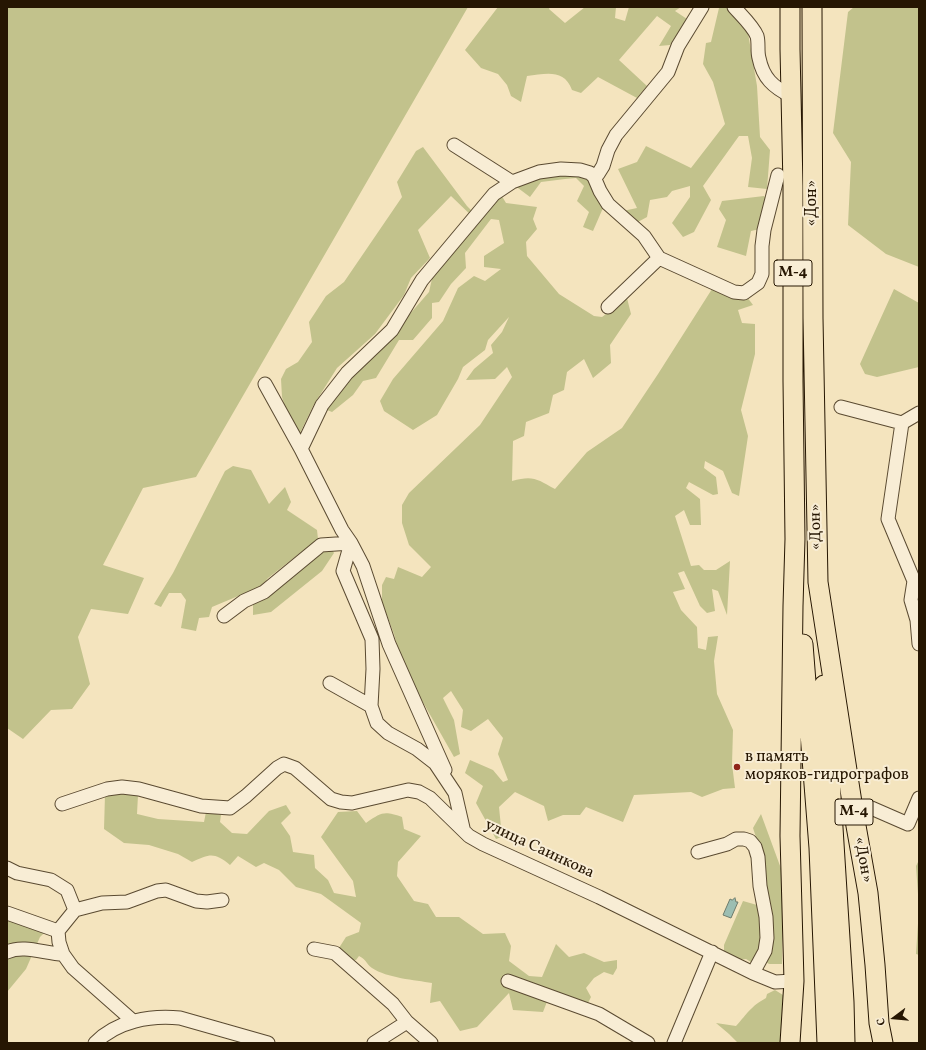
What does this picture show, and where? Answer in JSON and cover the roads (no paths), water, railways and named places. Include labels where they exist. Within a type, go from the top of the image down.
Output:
[{"type":"highway","name":"«Дон»","points":[[790,7],[793,186],[795,539],[792,614],[790,836],[794,981],[790,1043]]},
{"type":"highway","name":"«Дон»","points":[[812,7],[813,318],[818,582],[853,808],[868,893],[879,1023],[883,1043]]},
{"type":"highway","points":[[795,539],[819,848],[827,1043]]},
{"type":"highway","points":[[818,582],[844,1002],[845,1043]]},
{"type":"street","points":[[594,177],[603,166],[608,150],[616,135],[668,72],[678,46],[702,7]]},
{"type":"street","points":[[734,7],[751,27],[756,36],[758,58],[762,71],[770,83],[778,90],[791,96]]},
{"type":"street","points":[[454,146],[512,182]]},
{"type":"street","points":[[301,449],[322,405],[347,373],[392,330],[422,280],[494,194],[512,182],[539,172],[561,169],[580,170],[590,173],[594,177],[608,204],[644,236],[658,258],[734,292],[744,293],[758,283],[762,274],[762,246],[764,230],[778,175]]},
{"type":"street","points":[[608,307],[658,258]]},
{"type":"street","points":[[266,384],[342,530],[351,543],[363,566],[389,644],[455,794],[463,828]]},
{"type":"street","points":[[841,407],[902,423],[919,413]]},
{"type":"street","points":[[902,423],[888,519],[916,583],[911,600],[918,620],[919,644]]},
{"type":"street","points":[[224,616],[244,600],[264,592],[321,545],[351,543]]},
{"type":"street","points":[[351,543],[343,571],[372,639],[373,669],[371,706],[376,723],[388,733],[417,749],[435,763],[455,794]]},
{"type":"street","points":[[330,683],[371,706]]},
{"type":"street","name":"улица Саинкова","points":[[62,804],[107,789],[122,787],[139,789],[200,806],[230,808],[246,796],[277,768],[284,764],[294,768],[331,799],[341,802],[352,803],[408,790],[419,792],[430,798],[463,828],[469,836],[483,844],[599,897],[753,972],[776,982],[794,981]]},
{"type":"street","points":[[869,807],[908,824],[918,801]]},
{"type":"street","points":[[698,852],[736,840],[744,839],[750,841],[755,847],[758,857],[760,886],[766,917],[767,938],[766,951],[753,972]]},
{"type":"street","points":[[7,868],[17,873],[51,880],[66,890],[75,910]]},
{"type":"street","points":[[133,1021],[73,968],[63,954],[59,942],[58,931],[75,910],[102,903],[127,902],[162,890],[166,890],[196,901],[207,902],[222,900]]},
{"type":"street","points":[[7,913],[58,931]]},
{"type":"street","points":[[7,952],[13,949],[63,954]]},
{"type":"street","points":[[314,949],[335,953],[393,1004],[407,1022],[431,1043]]},
{"type":"street","points":[[674,1043],[712,952]]},
{"type":"street","points":[[508,981],[599,1014],[648,1043]]},
{"type":"street","points":[[95,1043],[103,1035],[113,1029],[133,1021],[156,1017],[180,1018],[268,1043]]},
{"type":"street","points":[[374,1043],[407,1022]]},
{"type":"water","points":[[735,898],[736,902],[738,902],[731,918],[723,915],[730,899],[732,900]]},
{"type":"place","name":"в память моряков-гидрографов","points":[[737,767]]}]
